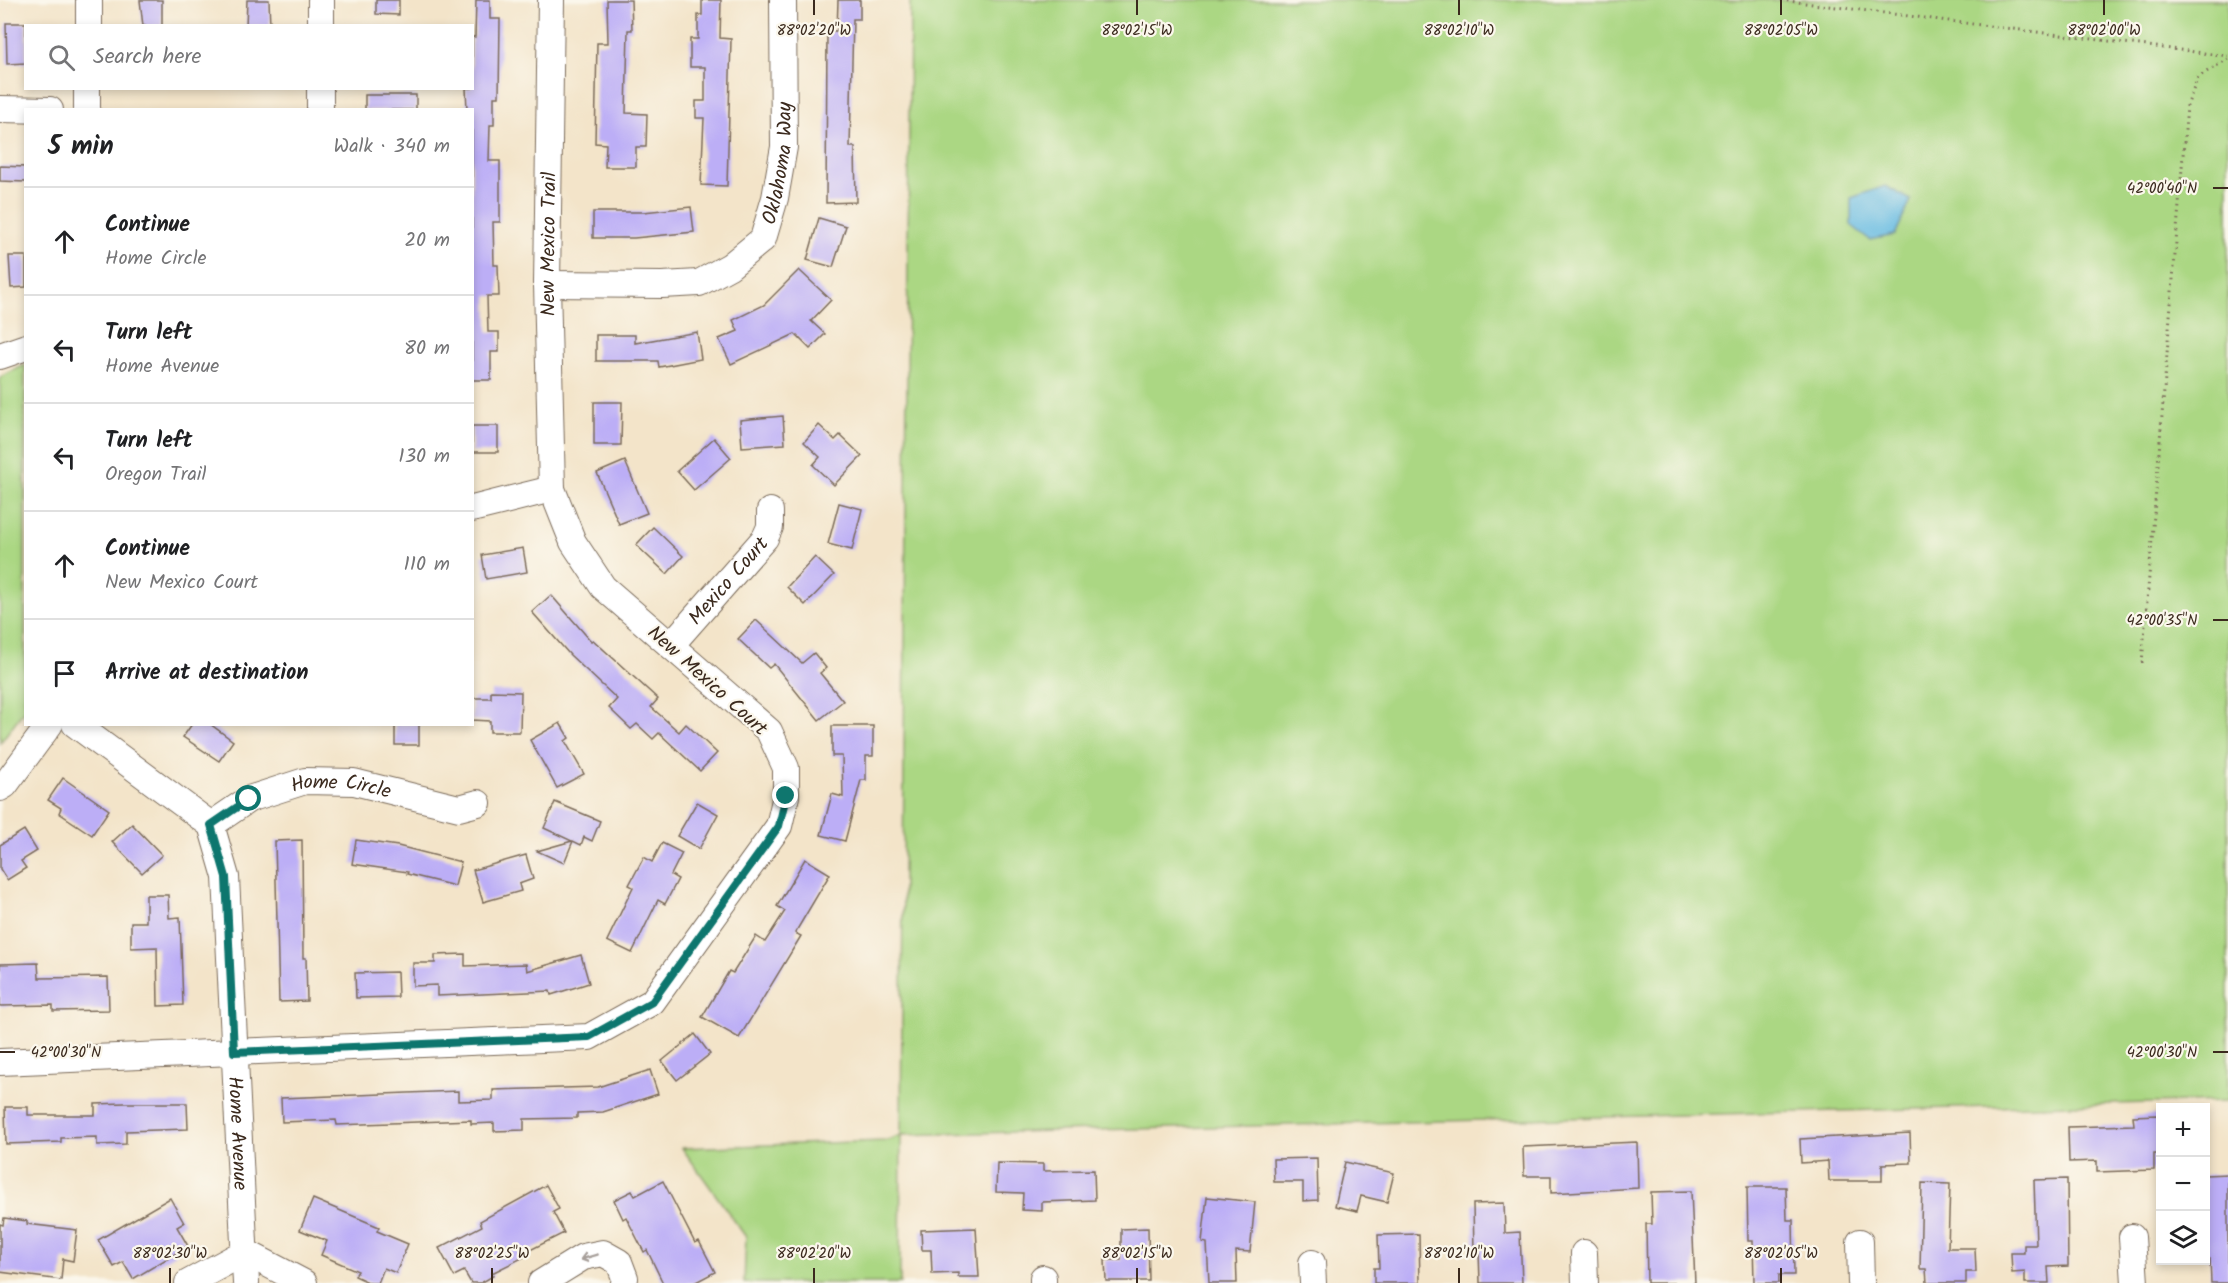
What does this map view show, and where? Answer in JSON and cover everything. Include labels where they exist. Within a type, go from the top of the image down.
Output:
[{"type":"street","points":[[89,0],[89,24]]},
{"type":"street","points":[[321,0],[321,24]]},
{"type":"street","name":"New Mexico Trail","points":[[551,0],[547,284],[552,489]]},
{"type":"street","name":"Oklahoma Way","points":[[547,284],[699,283],[730,266],[763,239],[776,198],[784,147],[783,0]]},
{"type":"street","points":[[87,90],[87,108]]},
{"type":"street","points":[[320,90],[320,108]]},
{"type":"street","points":[[0,109],[24,109]]},
{"type":"street","points":[[0,357],[24,348]]},
{"type":"street","points":[[474,508],[552,489]]},
{"type":"street","name":"New Mexico Court","points":[[234,1052],[589,1037],[652,1002],[779,826],[786,796],[786,768],[769,731],[603,587],[573,542],[552,489]]},
{"type":"street","name":"Mexico Court","points":[[672,645],[765,538],[770,527],[770,511]]},
{"type":"street","points":[[0,788],[5,785],[49,726]]},
{"type":"street","points":[[78,726],[211,825]]},
{"type":"street","name":"Home Circle","points":[[211,825],[249,799],[305,781],[354,782],[459,808],[478,803]]},
{"type":"street","name":"Home Avenue","points":[[211,825],[226,877],[246,1283]]},
{"type":"street","points":[[0,1062],[234,1052]]},
{"type":"street","points":[[2132,1237],[2134,1283]]},
{"type":"street","points":[[1860,1242],[1861,1283]]},
{"type":"street","points":[[188,1283],[245,1252],[304,1283]]},
{"type":"street","points":[[1584,1252],[1585,1283]]},
{"type":"street","points":[[541,1283],[583,1257],[603,1253],[619,1262],[625,1278],[624,1283]]},
{"type":"path","points":[[1781,0],[2228,58]]},
{"type":"path","points":[[2142,663],[2187,106],[2198,77],[2228,58]]},
{"type":"green space","points":[[910,0],[2228,0],[2228,1101],[901,1135]]},
{"type":"green space","points":[[24,365],[24,710],[0,743],[0,377]]},
{"type":"green space","points":[[901,1135],[900,1283],[744,1283],[746,1237],[682,1148],[885,1141]]},
{"type":"water","points":[[1885,186],[1911,200],[1895,235],[1870,240],[1851,225],[1851,198]]},
{"type":"building","points":[[140,0],[162,0],[162,24],[143,24]]},
{"type":"building","points":[[247,0],[269,0],[270,24],[246,24]]},
{"type":"building","points":[[376,0],[399,0],[399,15],[376,14]]},
{"type":"building","points":[[476,0],[490,0],[490,19],[500,19],[499,97],[494,97],[494,125],[490,125],[489,161],[500,161],[500,222],[493,222],[494,265],[498,265],[499,296],[487,296],[488,332],[499,332],[499,352],[491,352],[491,380],[474,380],[474,108],[467,108],[466,90],[474,90]]},
{"type":"building","points":[[607,0],[631,0],[632,30],[628,30],[626,113],[647,114],[646,147],[636,147],[636,167],[605,167],[606,144],[595,143],[597,43],[608,43]]},
{"type":"building","points":[[702,0],[721,0],[720,38],[731,39],[727,186],[701,185],[704,118],[696,118],[696,101],[705,101],[705,67],[690,67],[690,39],[698,39],[698,15],[702,15]]},
{"type":"building","points":[[838,0],[860,0],[860,19],[853,19],[850,147],[855,147],[856,202],[826,203],[827,31],[837,31]]},
{"type":"building","points":[[6,23],[26,23],[24,24],[24,63],[7,64]]},
{"type":"building","points":[[365,95],[416,95],[416,108],[365,108]]},
{"type":"building","points":[[0,166],[24,167],[24,182],[0,181]]},
{"type":"building","points":[[691,207],[694,232],[634,238],[593,238],[593,212],[643,212]]},
{"type":"building","points":[[819,218],[846,226],[833,267],[807,260]]},
{"type":"building","points":[[9,256],[24,256],[24,287],[11,288]]},
{"type":"building","points":[[799,270],[831,300],[811,321],[825,334],[810,349],[795,334],[731,364],[719,339],[738,331],[733,320],[764,305]]},
{"type":"building","points":[[697,332],[701,359],[659,367],[658,361],[596,361],[596,335],[635,335],[635,343]]},
{"type":"building","points":[[594,402],[622,402],[621,445],[594,445]]},
{"type":"building","points":[[783,416],[785,444],[742,447],[740,420]]},
{"type":"building","points":[[819,425],[835,440],[840,435],[862,456],[834,485],[813,465],[820,457],[804,442]]},
{"type":"building","points":[[474,426],[498,426],[498,452],[474,452]]},
{"type":"building","points":[[714,438],[731,458],[694,490],[677,471]]},
{"type":"building","points":[[625,461],[647,513],[619,524],[597,473]]},
{"type":"building","points":[[839,503],[862,509],[852,550],[828,544]]},
{"type":"building","points":[[653,527],[683,556],[667,574],[636,545]]},
{"type":"building","points":[[523,548],[527,572],[486,579],[482,555]]},
{"type":"building","points":[[815,557],[834,575],[805,605],[787,587]]},
{"type":"building","points":[[551,595],[591,641],[593,640],[658,699],[651,707],[679,732],[686,724],[717,753],[700,771],[659,733],[653,739],[637,724],[631,729],[609,708],[617,699],[570,655],[532,612]]},
{"type":"building","points":[[756,620],[802,663],[814,653],[826,668],[820,673],[843,701],[819,720],[774,664],[769,668],[738,639]]},
{"type":"building","points":[[491,691],[521,692],[520,732],[490,732],[490,721],[474,720],[474,698],[491,698]]},
{"type":"building","points":[[560,723],[569,738],[565,741],[584,774],[557,788],[530,740]]},
{"type":"building","points":[[191,726],[213,726],[233,741],[219,761],[183,737]]},
{"type":"building","points":[[395,726],[419,726],[419,745],[395,745]]},
{"type":"building","points":[[832,726],[873,726],[873,756],[866,756],[866,780],[861,780],[845,841],[821,835],[832,794],[843,797],[842,756],[832,756]]},
{"type":"building","points":[[63,778],[109,810],[92,835],[59,813],[61,808],[48,800]]},
{"type":"building","points":[[555,802],[600,821],[592,841],[584,837],[581,845],[573,841],[564,863],[537,851],[572,841],[544,828]]},
{"type":"building","points":[[697,802],[718,814],[699,849],[677,836]]},
{"type":"building","points":[[132,824],[162,855],[142,873],[112,842]]},
{"type":"building","points":[[24,830],[37,851],[21,861],[26,868],[7,880],[0,869],[0,845]]},
{"type":"building","points":[[302,840],[303,958],[306,958],[307,1001],[279,1002],[275,841]]},
{"type":"building","points":[[356,840],[398,846],[461,862],[455,886],[407,874],[408,872],[352,864]]},
{"type":"building","points":[[662,843],[682,853],[671,875],[678,879],[665,904],[658,900],[632,953],[607,941],[633,887],[629,885],[644,857],[652,862]]},
{"type":"building","points":[[526,855],[533,879],[519,884],[521,891],[483,902],[473,870]]},
{"type":"building","points":[[805,859],[830,874],[795,933],[801,936],[739,1038],[702,1017],[729,971],[733,973],[756,936],[765,942],[785,911],[777,906]]},
{"type":"building","points":[[146,895],[168,895],[169,918],[180,917],[183,1005],[158,1006],[157,947],[131,948],[131,922],[146,922]]},
{"type":"building","points":[[465,954],[465,966],[526,964],[527,971],[581,955],[589,983],[551,995],[550,991],[437,996],[437,985],[413,986],[413,963],[435,963],[435,955]]},
{"type":"building","points":[[38,963],[39,978],[108,977],[109,1010],[53,1011],[53,1005],[0,1006],[0,964]]},
{"type":"building","points":[[397,972],[398,997],[356,998],[355,973]]},
{"type":"building","points":[[695,1034],[710,1054],[677,1080],[662,1061]]},
{"type":"building","points":[[650,1070],[658,1094],[603,1112],[577,1113],[577,1118],[524,1119],[524,1130],[494,1131],[494,1123],[471,1124],[471,1120],[337,1125],[336,1120],[282,1122],[281,1098],[458,1091],[458,1101],[493,1100],[493,1090],[598,1087]]},
{"type":"building","points":[[187,1103],[188,1129],[126,1131],[126,1144],[97,1145],[97,1137],[61,1138],[61,1142],[6,1144],[5,1107],[28,1107],[28,1115],[95,1115],[95,1104]]},
{"type":"building","points":[[2156,1115],[2154,1170],[2097,1172],[2097,1161],[2069,1162],[2068,1127],[2134,1125],[2133,1116]]},
{"type":"building","points":[[1910,1133],[1911,1163],[1882,1164],[1882,1181],[1829,1181],[1828,1161],[1801,1163],[1800,1139]]},
{"type":"building","points":[[1637,1142],[1638,1188],[1551,1193],[1551,1176],[1524,1176],[1523,1147]]},
{"type":"building","points":[[1317,1158],[1318,1200],[1303,1201],[1303,1182],[1274,1182],[1273,1159]]},
{"type":"building","points":[[1345,1162],[1394,1173],[1387,1202],[1361,1196],[1357,1211],[1335,1206]]},
{"type":"building","points":[[997,1163],[1043,1164],[1043,1171],[1094,1170],[1095,1200],[1042,1202],[1042,1211],[1022,1210],[1023,1193],[996,1192]]},
{"type":"building","points":[[2228,1174],[2228,1283],[2211,1283],[2210,1175]]},
{"type":"building","points":[[2067,1179],[2068,1266],[2048,1267],[2049,1283],[2025,1283],[2025,1272],[2012,1273],[2011,1253],[2024,1253],[2024,1245],[2036,1245],[2034,1180]]},
{"type":"building","points":[[663,1181],[695,1243],[699,1241],[715,1272],[694,1283],[663,1283],[647,1250],[644,1252],[626,1217],[623,1219],[614,1200],[632,1191],[635,1196]]},
{"type":"building","points":[[1922,1183],[1950,1184],[1948,1248],[1975,1248],[1976,1272],[1966,1272],[1966,1283],[1927,1283],[1926,1269],[1920,1269]]},
{"type":"building","points":[[546,1185],[559,1209],[553,1212],[564,1233],[526,1252],[528,1255],[492,1273],[493,1276],[481,1283],[471,1283],[464,1271],[454,1276],[439,1248],[482,1226],[480,1221]]},
{"type":"building","points":[[1747,1187],[1786,1187],[1787,1220],[1793,1220],[1794,1275],[1779,1275],[1779,1283],[1754,1283],[1753,1241],[1748,1241]]},
{"type":"building","points":[[1691,1191],[1695,1283],[1647,1283],[1646,1224],[1652,1224],[1651,1192]]},
{"type":"building","points":[[1207,1197],[1255,1202],[1250,1252],[1236,1251],[1237,1283],[1209,1283],[1207,1243],[1202,1242]]},
{"type":"building","points":[[170,1198],[184,1223],[177,1227],[188,1246],[133,1279],[123,1262],[114,1267],[98,1240]]},
{"type":"building","points":[[313,1199],[379,1227],[377,1231],[408,1244],[396,1273],[384,1268],[378,1283],[370,1283],[355,1276],[358,1271],[321,1255],[327,1241],[300,1230]]},
{"type":"building","points":[[1504,1203],[1505,1233],[1520,1232],[1522,1283],[1480,1283],[1479,1251],[1474,1251],[1473,1204]]},
{"type":"building","points":[[4,1218],[27,1221],[27,1224],[77,1230],[73,1261],[63,1259],[61,1280],[0,1272],[0,1224],[3,1225]]},
{"type":"building","points":[[976,1228],[979,1277],[958,1277],[958,1273],[932,1274],[931,1250],[922,1250],[921,1230]]},
{"type":"building","points":[[1148,1228],[1149,1281],[1106,1281],[1105,1260],[1121,1260],[1121,1229]]},
{"type":"building","points":[[1419,1234],[1420,1283],[1374,1283],[1374,1268],[1379,1268],[1378,1235]]},
{"type":"route","points":[[249,799],[211,825],[226,877],[234,1052],[589,1037],[652,1002],[779,826],[786,796]]}]
